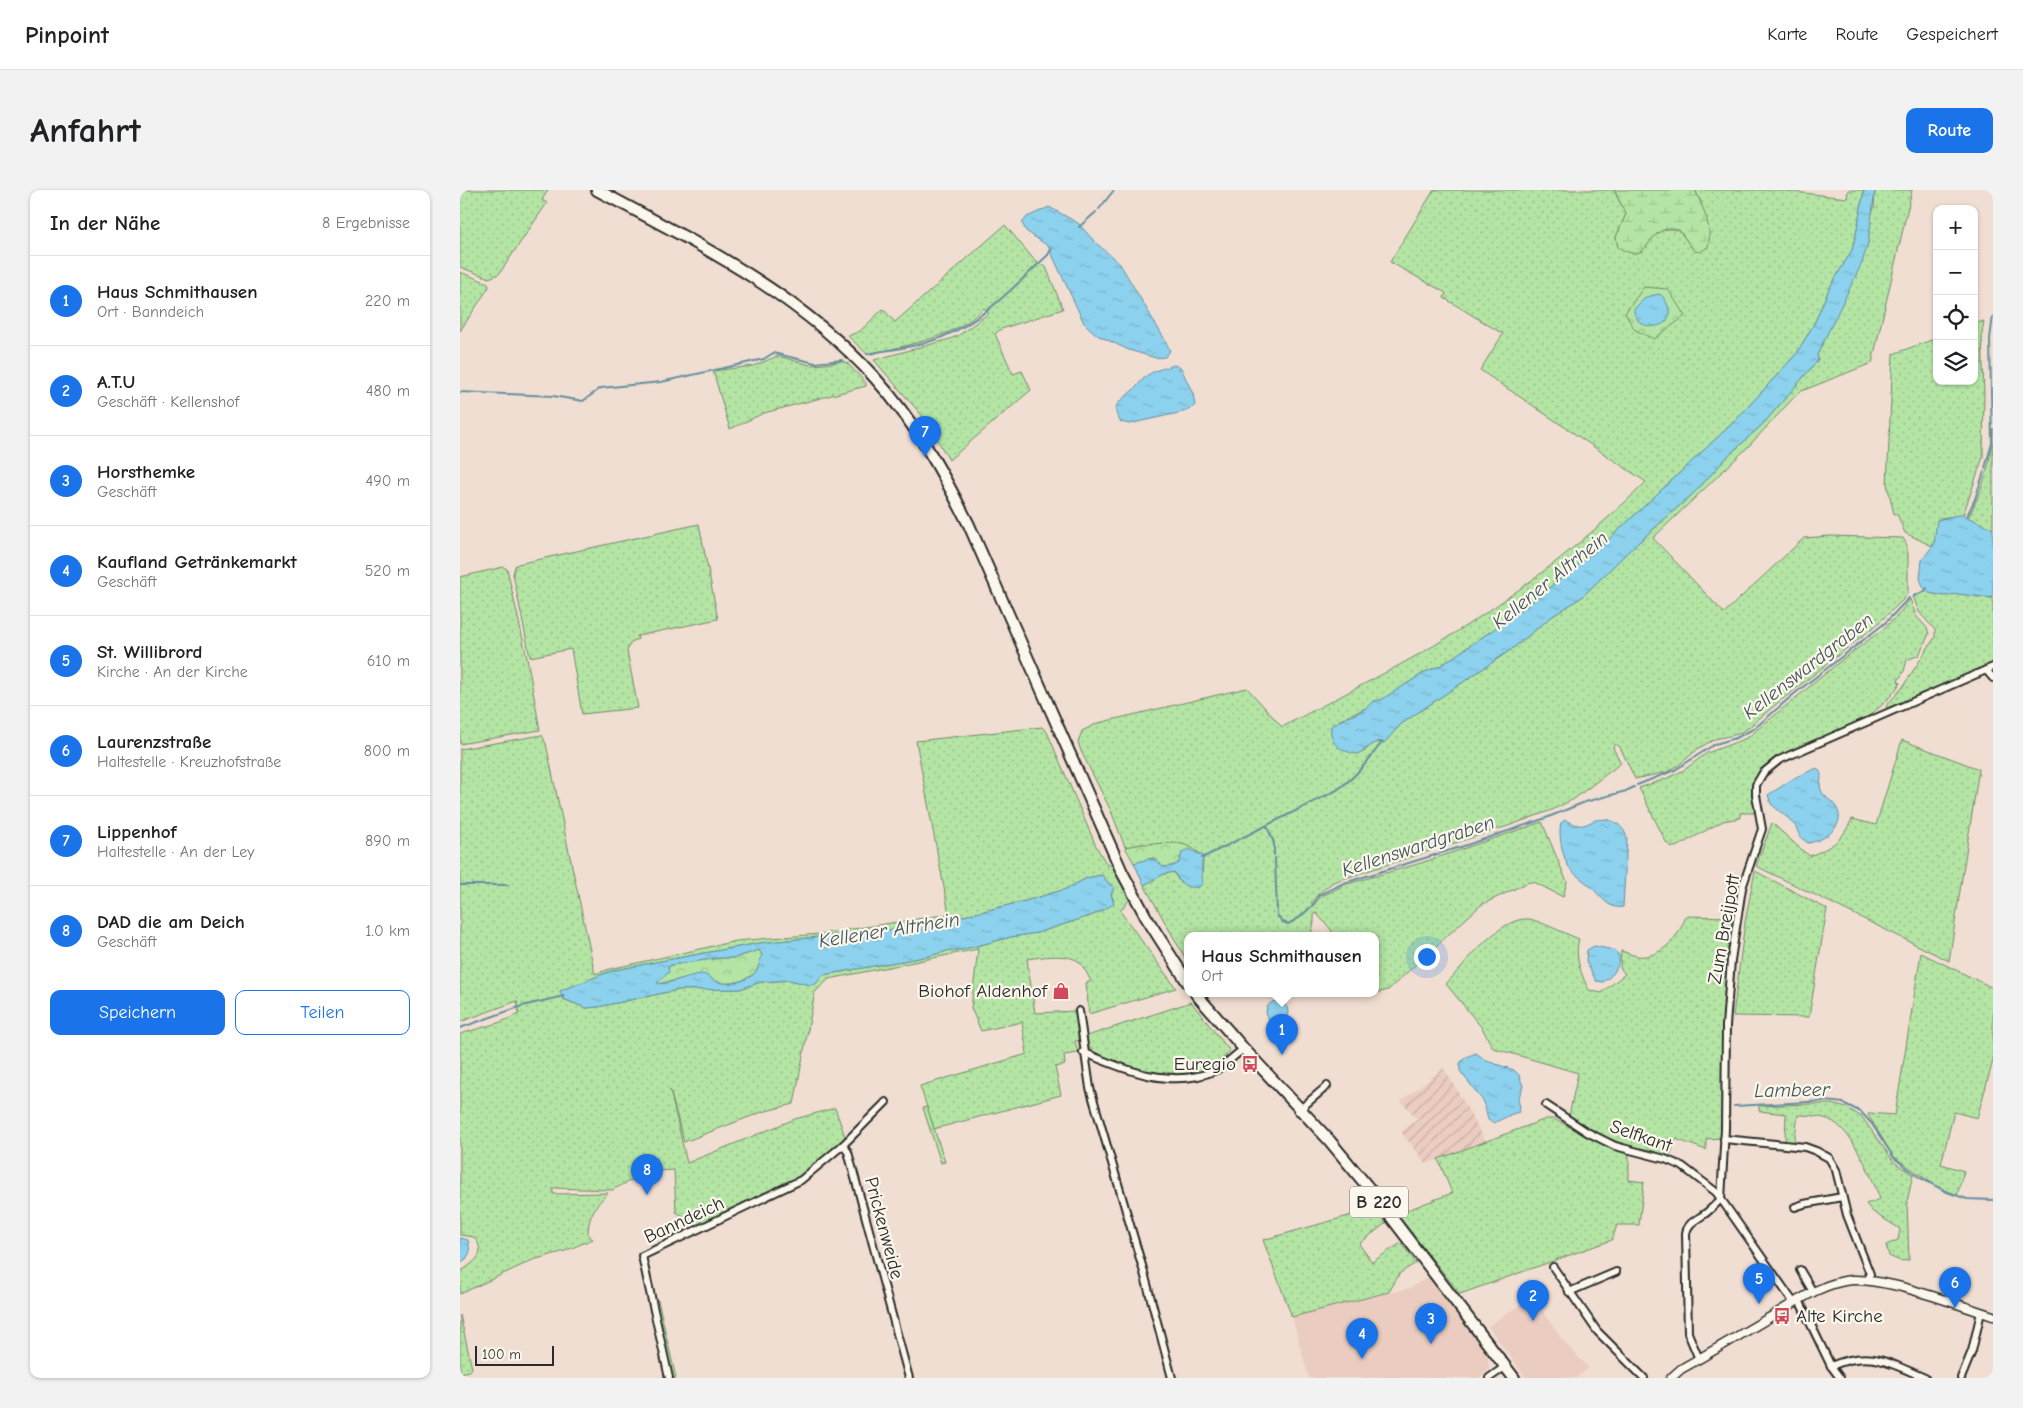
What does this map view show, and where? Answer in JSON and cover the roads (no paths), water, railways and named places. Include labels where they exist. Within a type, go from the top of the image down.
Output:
[{"type":"main road","points":[[597,190],[718,255],[803,310],[838,340],[876,379],[923,441],[969,525],[1132,894],[1184,977]]},
{"type":"main road","name":"B 220","points":[[1199,997],[1372,1192],[1514,1378]]},
{"type":"street","points":[[1990,668],[1993,678]]},
{"type":"street","name":"Zum Breijpott","points":[[1721,1199],[1726,1026],[1731,960],[1742,888],[1762,829],[1756,795],[1758,780],[1766,769],[1779,760],[1990,668]]},
{"type":"street","points":[[1079,1011],[1083,1052],[1093,1097],[1172,1378]]},
{"type":"street","points":[[1083,1052],[1119,1067],[1149,1075],[1182,1079],[1201,1076],[1218,1069],[1244,1049]]},
{"type":"street","points":[[1299,1110],[1328,1086]]},
{"type":"street","points":[[844,1145],[886,1102]]},
{"type":"street","name":"Selfkant","points":[[1546,1105],[1587,1132],[1614,1146],[1665,1159],[1682,1166],[1716,1192],[1796,1302],[1831,1366],[1840,1378]]},
{"type":"street","points":[[1724,1139],[1804,1147],[1816,1150],[1828,1158],[1836,1170],[1849,1221],[1870,1274],[1868,1281]]},
{"type":"street","name":"Banndeich","points":[[669,1378],[642,1256],[801,1180],[844,1145]]},
{"type":"street","name":"Prickenweide","points":[[844,1145],[848,1152],[909,1378]]},
{"type":"street","points":[[1795,1208],[1804,1204],[1842,1197]]},
{"type":"street","points":[[1699,1359],[1688,1333],[1686,1233],[1691,1222],[1706,1213],[1721,1199]]},
{"type":"street","points":[[1553,1267],[1597,1330],[1644,1378]]},
{"type":"street","points":[[1800,1270],[1813,1292]]},
{"type":"street","points":[[1569,1292],[1616,1272]]},
{"type":"street","points":[[1671,1378],[1681,1369],[1813,1292],[1844,1281],[1868,1281],[1912,1290],[1993,1316]]},
{"type":"street","points":[[1960,1378],[1972,1352],[1981,1312]]},
{"type":"street","points":[[1831,1366],[1848,1359],[1870,1357],[1925,1378]]},
{"type":"street","points":[[1489,1378],[1506,1366]]},
{"type":"water","points":[[1864,190],[1875,191],[1868,243],[1862,263],[1817,355],[1818,360],[1764,423],[1728,456],[1696,491],[1630,550],[1582,597],[1550,618],[1512,649],[1401,724],[1384,743],[1378,741],[1358,754],[1337,746],[1332,738],[1331,726],[1359,712],[1373,701],[1381,700],[1427,671],[1440,666],[1533,601],[1607,541],[1737,419],[1797,353],[1814,324],[1829,289],[1852,250]]},
{"type":"water","points":[[1049,207],[1078,223],[1095,242],[1120,264],[1165,340],[1170,351],[1165,357],[1156,358],[1129,350],[1097,335],[1084,323],[1048,246],[1026,231],[1022,223],[1027,217]]},
{"type":"water","points":[[1659,294],[1664,297],[1668,306],[1669,315],[1666,321],[1661,325],[1654,326],[1640,322],[1636,317],[1634,309],[1646,297]]},
{"type":"water","points":[[1174,365],[1181,368],[1193,394],[1195,405],[1183,412],[1129,424],[1121,422],[1117,416],[1116,407],[1121,400],[1150,373]]},
{"type":"water","points":[[1963,515],[1993,529],[1993,598],[1957,594],[1945,596],[1929,593],[1923,587],[1920,578],[1922,560],[1934,544],[1937,520]]},
{"type":"water","points":[[1817,768],[1821,773],[1821,790],[1836,807],[1839,820],[1837,826],[1827,835],[1808,843],[1800,837],[1796,827],[1788,818],[1771,804],[1768,795],[1796,777]]},
{"type":"water","points":[[1601,819],[1616,823],[1623,829],[1627,838],[1623,907],[1612,906],[1604,900],[1574,873],[1567,864],[1560,838],[1561,823],[1565,820],[1574,824],[1586,825]]},
{"type":"water","points":[[1189,849],[1204,858],[1202,862],[1202,884],[1199,887],[1187,886],[1178,879],[1174,872],[1164,874],[1144,885],[1134,863],[1153,859],[1163,867],[1173,866],[1179,863],[1182,852]]},
{"type":"water","points":[[1102,875],[1110,885],[1113,885],[1114,888],[1111,894],[1114,904],[1093,915],[1037,933],[1011,937],[961,950],[950,950],[930,956],[823,975],[816,984],[810,985],[790,980],[761,982],[740,989],[677,990],[586,1008],[563,999],[560,991],[611,971],[661,961],[760,943],[904,928],[951,917],[964,916],[1066,889],[1087,878]],"holes":[[[759,950],[762,955],[754,974],[739,982],[723,983],[701,974],[666,983],[657,983],[669,972],[668,967],[671,965],[719,958],[735,958]]]},
{"type":"water","points":[[1594,946],[1614,950],[1619,955],[1615,971],[1603,982],[1596,981],[1586,961],[1587,950]]},
{"type":"water","points":[[1277,1001],[1285,1004],[1288,1012],[1285,1020],[1277,1023],[1269,1020],[1266,1012],[1269,1004]]},
{"type":"water","points":[[1476,1053],[1487,1061],[1514,1070],[1519,1075],[1523,1086],[1518,1100],[1519,1112],[1494,1123],[1488,1120],[1484,1102],[1460,1071],[1460,1063],[1466,1057]]},
{"type":"water","points":[[460,1238],[468,1240],[470,1252],[466,1259],[460,1263]]},
{"type":"waterway","points":[[1099,209],[1114,190]]},
{"type":"waterway","points":[[1079,227],[1096,212]]},
{"type":"waterway","points":[[867,354],[924,343],[958,330],[999,301],[1048,255],[1052,248]]},
{"type":"waterway","name":"Kellenswardgraben","points":[[1985,468],[1992,443],[1990,339],[1993,316]]},
{"type":"waterway","points":[[460,392],[553,396],[583,401],[601,388],[661,382],[764,359],[773,353],[815,363],[842,360]]},
{"type":"waterway","name":"Kellenswardgraben","points":[[1966,518],[1984,472]]},
{"type":"waterway","name":"Kellenswardgraben","points":[[1914,596],[1925,591],[1927,588]]},
{"type":"waterway","name":"Kellenswardgraben","points":[[1637,785],[1675,770],[1715,744],[1736,738],[1755,728],[1794,694],[1885,623],[1909,598]]},
{"type":"waterway","name":"Kellener Altrhein","points":[[1202,858],[1337,790],[1356,774],[1382,742]]},
{"type":"waterway","name":"Kellenswardgraben","points":[[1275,858],[1277,915],[1283,922],[1288,924],[1299,918],[1312,906],[1319,895],[1344,883],[1467,845],[1546,818],[1585,802],[1634,787]]},
{"type":"waterway","name":"Kellenswardgraben","points":[[1267,826],[1274,843],[1274,855]]},
{"type":"waterway","points":[[460,885],[509,885]]},
{"type":"waterway","name":"Kellener Altrhein","points":[[460,1028],[522,1006],[564,996]]},
{"type":"waterway","name":"Lambeer","points":[[1734,1106],[1826,1101],[1843,1103],[1861,1112],[1872,1124],[1894,1158],[1919,1177],[1947,1192],[1967,1199],[1993,1200]]},
{"type":"place","name":"Lippenhof","points":[[925,457]]},
{"type":"place","name":"Biohof Aldenhof","points":[[1061,991]]},
{"type":"place","name":"Haus Schmithausen","points":[[1282,1055]]},
{"type":"place","name":"Euregio","points":[[1250,1064]]},
{"type":"place","name":"DAD die am Deich","points":[[647,1195]]},
{"type":"place","name":"St. Willibrord","points":[[1759,1304]]},
{"type":"place","name":"Laurenzstraße","points":[[1955,1308]]},
{"type":"place","name":"Alte Kirche","points":[[1782,1316]]},
{"type":"place","name":"A.T.U","points":[[1533,1321]]},
{"type":"place","name":"Horsthemke","points":[[1431,1344]]},
{"type":"place","name":"Kaufland Getränkemarkt","points":[[1362,1359]]}]
